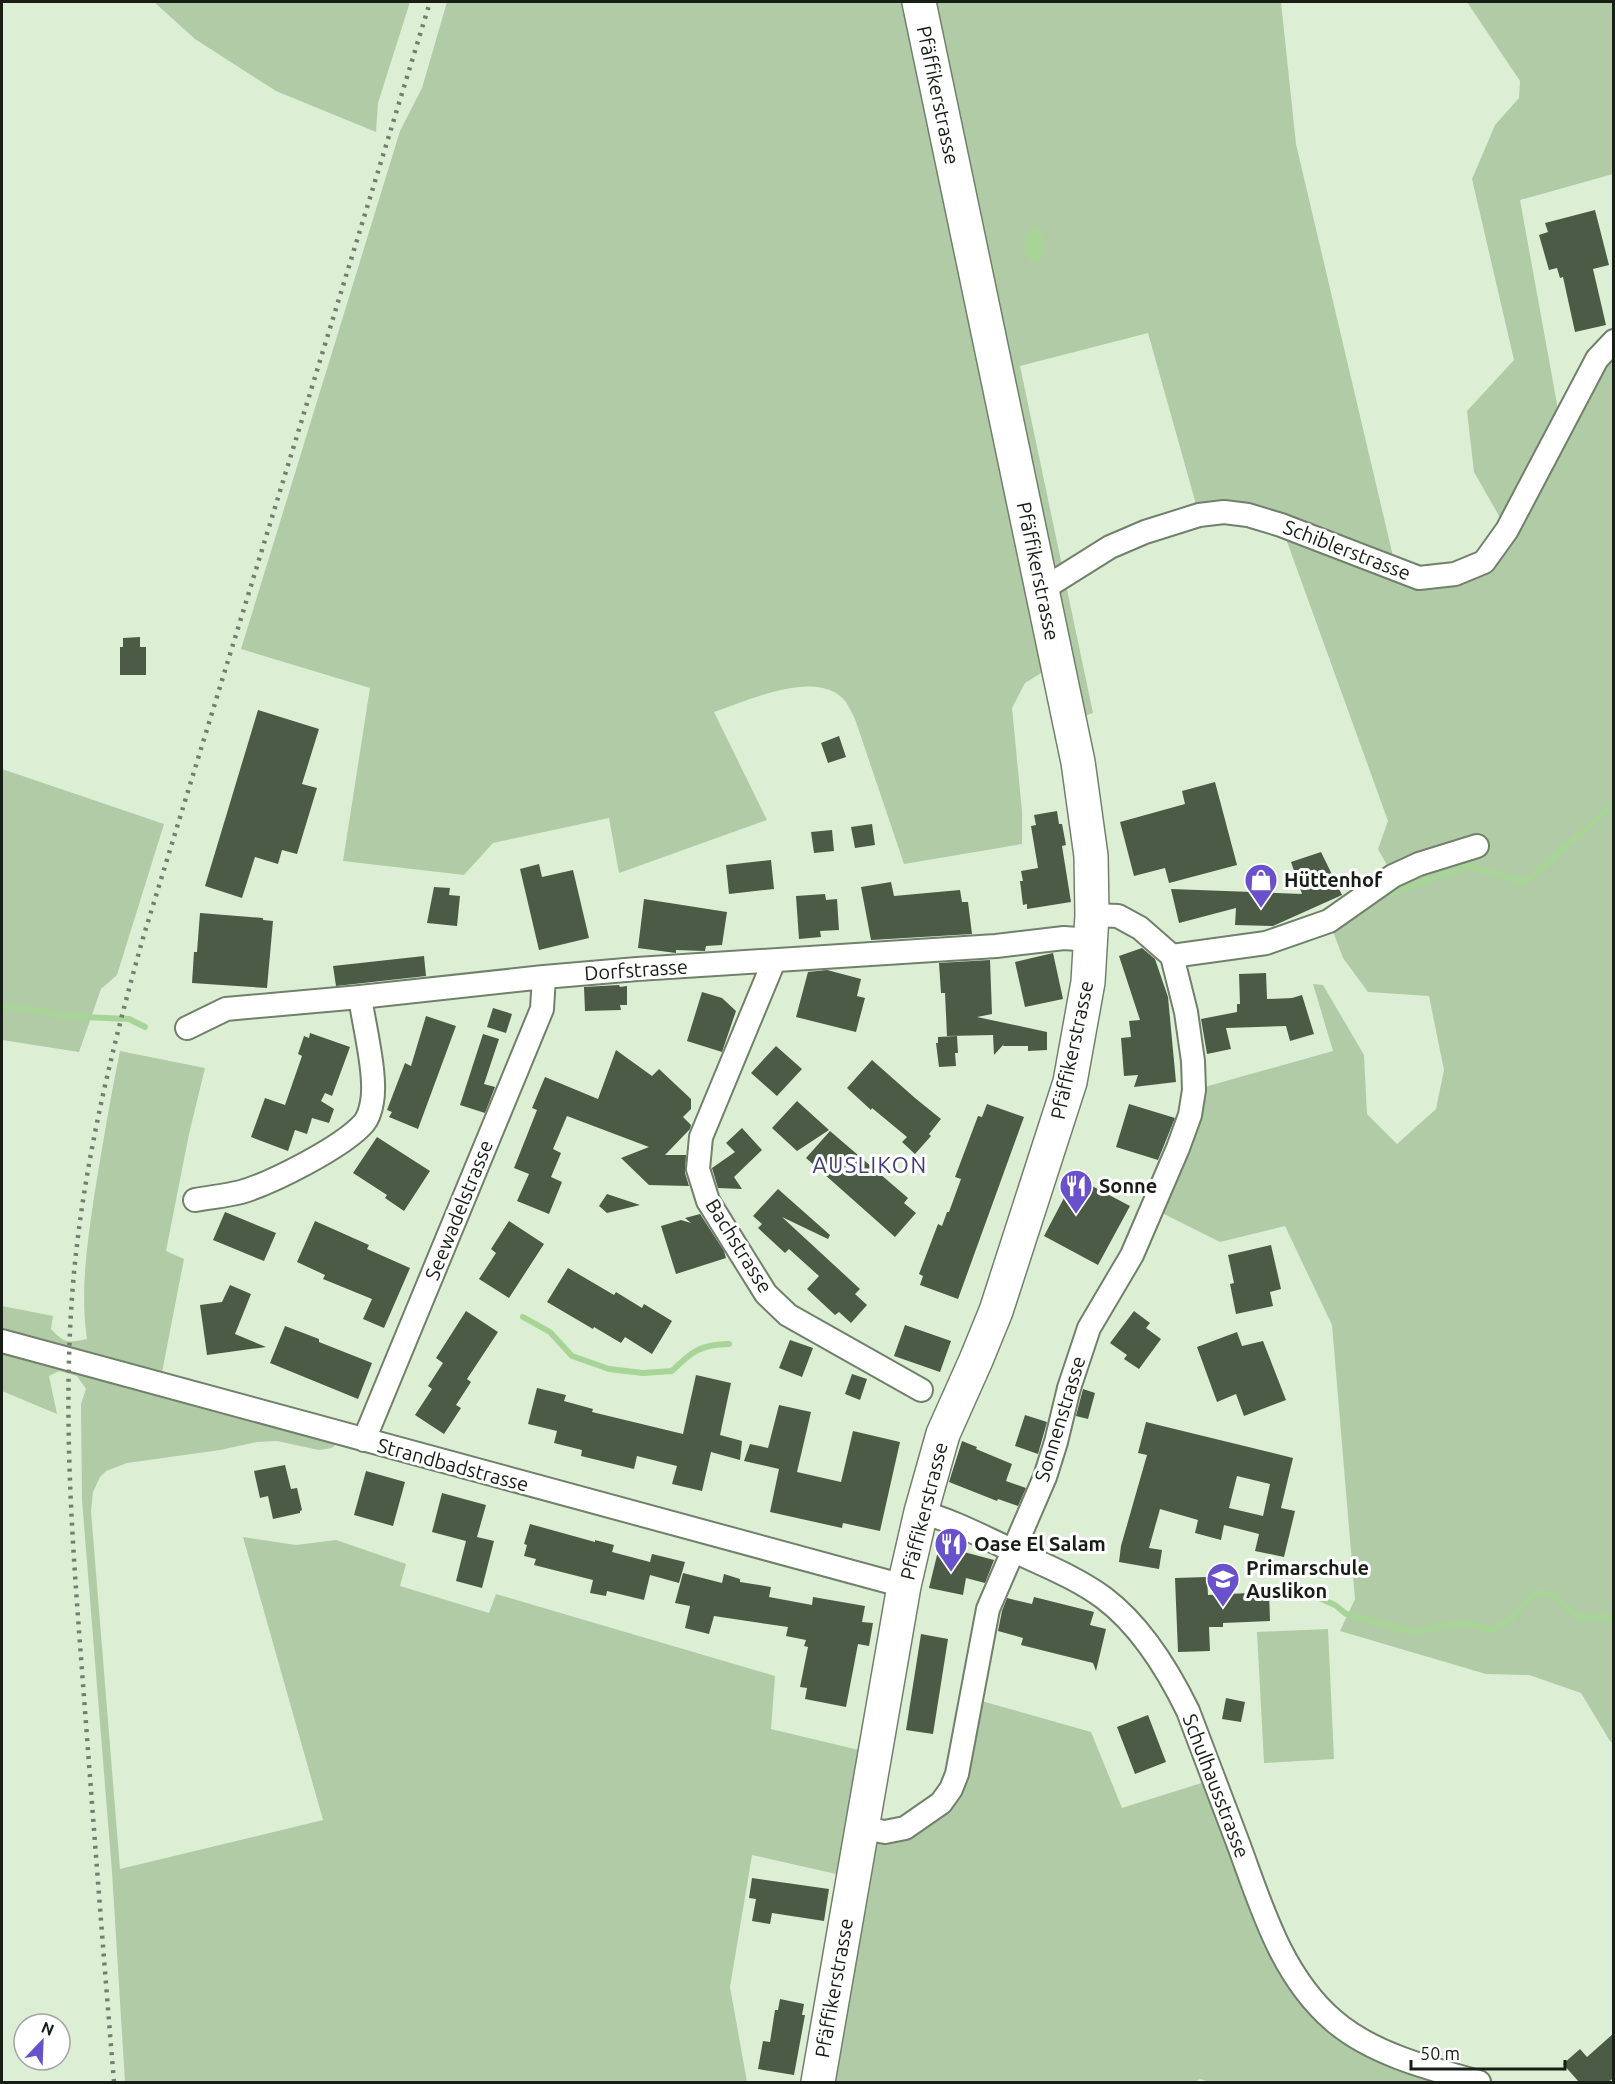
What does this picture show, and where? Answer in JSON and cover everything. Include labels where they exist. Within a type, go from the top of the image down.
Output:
[{"type":"main road","name":"Pfäffikerstrasse","points":[[818,2082],[904,1586],[921,1512],[953,1407],[996,1311],[1070,1082],[1083,1015],[1091,928],[1090,856],[1085,805],[1043,589],[919,2]]},
{"type":"street","name":"Schiblerstrasse","points":[[1043,589],[1110,547],[1128,539],[1199,515],[1224,512],[1248,514],[1281,525],[1419,578],[1455,574],[1484,562],[1507,530],[1597,359],[1614,341]]},
{"type":"street","points":[[1172,956],[1266,943],[1329,921],[1394,876],[1419,864],[1477,846]]},
{"type":"street","name":"Dorfstrasse","points":[[187,1028],[226,1009],[544,977],[996,946],[1064,938],[1118,916],[1140,928],[1172,956]]},
{"type":"street","name":"Sonnenstrasse","points":[[862,1828],[885,1832],[905,1828],[941,1803],[951,1789],[961,1759],[988,1609],[1051,1458],[1069,1388],[1089,1328],[1132,1255],[1190,1115],[1194,1090],[1193,1061],[1186,1012],[1172,956]]},
{"type":"street","name":"Bachstrasse","points":[[774,961],[701,1137],[698,1169],[708,1201],[766,1294],[788,1315],[921,1390]]},
{"type":"street","name":"Seewadelstrasse","points":[[364,1440],[542,1009],[544,977]]},
{"type":"street","points":[[195,1200],[239,1193],[261,1185],[297,1168],[349,1137],[366,1121],[372,1103],[373,1086],[360,997]]},
{"type":"street","name":"Strandbadstrasse","points":[[2,1341],[904,1586]]},
{"type":"street","name":"Schulhausstrasse","points":[[921,1512],[947,1519],[1071,1579],[1105,1599],[1145,1641],[1172,1680],[1188,1711],[1276,1944],[1303,1987],[1334,2021],[1375,2047],[1440,2071],[1479,2082]]},
{"type":"shaded area","points":[[154,2],[410,2],[378,103],[376,132],[276,91],[195,39]]},
{"type":"shaded area","points":[[447,2],[1281,2],[1296,144],[1396,569],[1455,574],[1507,530],[1474,472],[1467,411],[1514,360],[1472,179],[1495,125],[1519,98],[1520,81],[1467,2],[1613,2],[1613,174],[1520,200],[1561,426],[1613,341],[1613,1743],[1581,1693],[1529,1675],[1486,1674],[1340,1631],[1355,1599],[1332,1325],[1285,1226],[1220,1242],[1152,1208],[1194,1090],[1333,1051],[1313,984],[1323,985],[1364,1055],[1367,1114],[1397,1144],[1436,1109],[1444,1070],[1429,996],[1368,992],[1343,958],[1329,921],[1393,876],[1378,849],[1388,821],[1281,525],[1199,515],[1148,333],[1020,366],[1093,713],[1070,721],[1057,663],[1025,683],[1012,708],[1022,811],[1022,844],[904,864],[855,719],[846,702],[834,692],[818,687],[801,687],[763,695],[714,712],[767,820],[619,873],[609,818],[493,843],[464,875],[343,861],[370,688],[241,649],[400,131],[422,88]]},
{"type":"shaded area","points":[[1035,228],[1041,232],[1045,246],[1041,259],[1030,262],[1024,251],[1027,234]]},
{"type":"shaded area","points":[[2,769],[164,824],[117,975],[101,989],[79,1052],[2,1040]]},
{"type":"shaded area","points":[[120,1051],[205,1068],[189,1134],[166,1251],[184,1259],[160,1383],[345,1435],[332,1448],[319,1450],[277,1441],[257,1442],[220,1450],[127,1463],[106,1471],[100,1477],[93,1492],[91,1511],[120,1869],[323,1820],[243,1537],[296,1545],[336,1540],[406,1564],[400,1586],[489,1613],[496,1594],[775,1676],[771,1729],[863,1751],[862,1828],[885,1832],[941,1803],[971,1698],[1091,1732],[1122,1808],[1214,1779],[1259,1901],[1334,2021],[1479,2082],[1210,2082],[1200,2079],[1195,2082],[818,2082],[854,1878],[752,1855],[730,1987],[747,2082],[125,2082],[112,1872],[82,1500],[81,1404],[86,1389],[77,1376],[59,1371],[49,1376],[57,1414],[2,1391],[2,1306],[53,1316],[51,1329],[64,1340],[71,1342],[87,1339],[84,1286],[87,1250],[109,1105]]},
{"type":"shaded area","points":[[1328,1629],[1334,1759],[1264,1763],[1257,1632]]},
{"type":"building","points":[[1595,210],[1609,265],[1593,269],[1606,325],[1575,332],[1563,277],[1560,278],[1557,268],[1549,270],[1539,235],[1548,232],[1545,223]]},
{"type":"building","points":[[140,637],[140,647],[146,647],[146,675],[120,675],[120,647],[123,647],[123,638]]},
{"type":"building","points":[[258,710],[319,729],[302,784],[317,788],[297,854],[282,850],[278,864],[255,857],[242,898],[205,886]]},
{"type":"building","points":[[839,736],[846,757],[828,763],[821,743]]},
{"type":"building","points":[[1215,782],[1237,865],[1169,883],[1165,868],[1134,876],[1120,822],[1185,804],[1182,791]]},
{"type":"building","points":[[1057,811],[1066,845],[1062,846],[1071,902],[1027,909],[1027,904],[1023,905],[1020,881],[1023,881],[1021,871],[1038,868],[1031,826],[1036,825],[1034,815]]},
{"type":"building","points":[[872,824],[875,845],[855,848],[851,827]]},
{"type":"building","points":[[832,830],[834,851],[814,853],[811,832]]},
{"type":"building","points":[[1321,852],[1342,895],[1273,926],[1235,925],[1236,908],[1179,923],[1171,889],[1302,894],[1291,862]]},
{"type":"building","points":[[771,860],[774,889],[729,894],[726,865]]},
{"type":"building","points":[[539,864],[542,877],[573,870],[589,938],[539,950],[520,869]]},
{"type":"building","points":[[891,882],[894,896],[960,890],[962,902],[968,902],[972,934],[871,940],[861,887]]},
{"type":"building","points":[[434,887],[450,888],[449,895],[460,896],[457,926],[427,923]]},
{"type":"building","points":[[825,894],[826,900],[837,899],[839,930],[820,931],[821,937],[799,939],[796,896]]},
{"type":"building","points":[[644,899],[727,912],[722,945],[706,946],[705,951],[676,950],[676,953],[638,948]]},
{"type":"building","points":[[200,913],[263,918],[263,920],[273,921],[267,988],[192,983]]},
{"type":"building","points":[[1142,948],[1155,959],[1168,997],[1176,1082],[1134,1087],[1138,1075],[1124,1076],[1121,1038],[1131,1037],[1129,1021],[1140,1020],[1119,956]]},
{"type":"building","points":[[1053,953],[1063,999],[1025,1007],[1015,962]]},
{"type":"building","points":[[424,956],[426,976],[336,986],[333,966]]},
{"type":"building","points":[[990,960],[992,1014],[977,1017],[1047,1032],[1047,1050],[1028,1051],[1028,1046],[1003,1046],[1004,1044],[994,1055],[993,1035],[947,1036],[945,993],[941,993],[939,963]]},
{"type":"building","points":[[827,970],[861,979],[857,996],[865,998],[856,1032],[796,1017],[808,972]]},
{"type":"building","points":[[1266,973],[1267,999],[1292,998],[1302,995],[1314,1034],[1290,1041],[1286,1026],[1226,1028],[1231,1049],[1207,1054],[1201,1019],[1237,1012],[1237,1004],[1240,1004],[1239,974]]},
{"type":"building","points":[[619,985],[620,987],[627,986],[627,1005],[620,1005],[621,1010],[585,1011],[584,987]]},
{"type":"building","points":[[702,992],[722,998],[736,1011],[722,1052],[687,1041]]},
{"type":"building","points":[[493,1008],[512,1014],[506,1033],[487,1027]]},
{"type":"building","points":[[426,1016],[456,1026],[418,1129],[389,1117],[392,1112],[387,1110],[405,1063],[411,1066]]},
{"type":"building","points":[[310,1033],[350,1047],[332,1096],[325,1093],[321,1101],[334,1109],[329,1123],[312,1118],[307,1134],[295,1130],[288,1151],[251,1137],[265,1098],[285,1105],[302,1056],[298,1054],[304,1036],[309,1038]]},
{"type":"building","points":[[483,1034],[499,1039],[484,1084],[495,1087],[485,1113],[460,1105]]},
{"type":"building","points":[[957,1036],[956,1066],[939,1067],[936,1043],[938,1043],[938,1037]]},
{"type":"building","points":[[776,1046],[802,1069],[777,1096],[751,1073]]},
{"type":"building","points":[[616,1050],[652,1076],[659,1069],[691,1099],[691,1109],[683,1117],[691,1125],[690,1129],[665,1155],[686,1155],[685,1173],[689,1186],[649,1185],[621,1158],[649,1147],[567,1116],[553,1149],[561,1153],[551,1177],[562,1182],[549,1214],[517,1201],[529,1174],[514,1168],[537,1110],[532,1108],[545,1077],[598,1099]]},
{"type":"building","points":[[872,1060],[941,1119],[929,1134],[931,1136],[915,1154],[902,1142],[907,1137],[872,1108],[871,1110],[847,1088]]},
{"type":"building","points":[[797,1101],[829,1130],[797,1151],[772,1128]]},
{"type":"building","points":[[987,1104],[1024,1117],[958,1299],[920,1285],[923,1276],[919,1274],[938,1224],[942,1226],[949,1212],[961,1179],[955,1177],[978,1116],[982,1117]]},
{"type":"building","points":[[1129,1104],[1175,1118],[1158,1160],[1116,1147]]},
{"type":"building","points":[[742,1128],[762,1150],[734,1177],[742,1189],[718,1188],[712,1168],[735,1152],[726,1143]]},
{"type":"building","points":[[830,1131],[908,1198],[904,1203],[916,1213],[895,1237],[806,1158]]},
{"type":"building","points":[[377,1137],[430,1171],[404,1211],[385,1198],[387,1195],[353,1173]]},
{"type":"building","points":[[1075,1177],[1130,1206],[1098,1265],[1044,1236]]},
{"type":"building","points":[[778,1189],[830,1235],[828,1239],[782,1217],[860,1289],[855,1294],[867,1305],[851,1323],[839,1312],[835,1315],[807,1289],[819,1276],[789,1249],[785,1253],[758,1228],[762,1224],[753,1216]]},
{"type":"building","points":[[607,1194],[640,1205],[607,1213],[599,1206]]},
{"type":"building","points":[[225,1212],[276,1233],[264,1261],[213,1240]]},
{"type":"building","points":[[700,1214],[724,1251],[726,1258],[676,1274],[661,1226],[681,1220],[691,1223],[685,1218]]},
{"type":"building","points":[[315,1221],[369,1245],[367,1249],[410,1268],[384,1328],[363,1319],[372,1299],[323,1279],[325,1275],[297,1262]]},
{"type":"building","points":[[509,1221],[544,1244],[509,1298],[479,1279],[496,1253],[491,1249]]},
{"type":"building","points":[[1271,1245],[1281,1289],[1270,1292],[1273,1306],[1236,1314],[1230,1284],[1234,1283],[1228,1255]]},
{"type":"building","points":[[568,1268],[614,1295],[616,1292],[642,1308],[644,1304],[672,1321],[652,1354],[625,1337],[621,1343],[547,1302]]},
{"type":"building","points":[[230,1285],[251,1294],[235,1334],[266,1347],[207,1355],[200,1305],[222,1302]]},
{"type":"building","points":[[466,1311],[498,1332],[467,1379],[471,1382],[456,1405],[461,1408],[444,1434],[415,1415],[432,1389],[428,1386],[443,1363],[436,1358]]},
{"type":"building","points":[[1134,1311],[1150,1323],[1146,1328],[1161,1339],[1139,1369],[1124,1359],[1127,1355],[1110,1343]]},
{"type":"building","points":[[905,1325],[951,1341],[940,1372],[894,1356]]},
{"type":"building","points":[[285,1326],[372,1363],[358,1399],[270,1363]]},
{"type":"building","points":[[1237,1332],[1242,1346],[1263,1341],[1286,1400],[1244,1416],[1236,1394],[1217,1402],[1197,1347]]},
{"type":"building","points":[[790,1340],[813,1348],[802,1377],[779,1368]]},
{"type":"building","points":[[852,1374],[867,1379],[860,1400],[845,1394]]},
{"type":"building","points":[[696,1375],[731,1383],[720,1435],[742,1441],[740,1460],[711,1452],[702,1491],[672,1484],[677,1466],[637,1456],[634,1469],[581,1456],[582,1450],[554,1443],[557,1431],[528,1424],[537,1388],[566,1395],[564,1401],[593,1409],[592,1412],[683,1434]]},
{"type":"building","points":[[1083,1389],[1095,1393],[1088,1419],[1076,1416]]},
{"type":"building","points":[[779,1405],[811,1412],[797,1472],[841,1482],[853,1431],[900,1442],[880,1531],[843,1523],[842,1528],[770,1512],[779,1469],[744,1461],[750,1444],[768,1448]]},
{"type":"building","points":[[1025,1415],[1047,1422],[1038,1454],[1015,1446]]},
{"type":"building","points":[[1146,1422],[1293,1458],[1281,1508],[1295,1511],[1284,1557],[1255,1551],[1259,1534],[1224,1525],[1221,1540],[1195,1533],[1198,1520],[1160,1509],[1149,1548],[1162,1550],[1159,1569],[1119,1562],[1121,1546],[1147,1455],[1138,1453]],"holes":[[[1237,1476],[1270,1484],[1263,1516],[1229,1508]]]},
{"type":"building","points":[[962,1441],[1012,1464],[1006,1481],[1026,1488],[1018,1506],[998,1499],[997,1501],[949,1482]]},
{"type":"building","points":[[285,1465],[291,1489],[297,1488],[302,1510],[300,1513],[273,1519],[268,1496],[260,1498],[254,1471]]},
{"type":"building","points":[[366,1471],[405,1482],[393,1526],[354,1515]]},
{"type":"building","points":[[442,1493],[486,1505],[477,1537],[494,1541],[482,1588],[456,1581],[466,1541],[432,1532]]},
{"type":"building","points":[[530,1524],[614,1545],[612,1552],[650,1562],[652,1554],[685,1562],[679,1583],[650,1575],[644,1600],[607,1591],[606,1596],[590,1593],[593,1580],[534,1565],[536,1559],[524,1556],[527,1545],[524,1544]]},
{"type":"building","points":[[945,1547],[994,1560],[985,1583],[966,1578],[963,1595],[929,1588],[938,1551]]},
{"type":"building","points":[[683,1573],[722,1583],[724,1574],[740,1579],[740,1582],[771,1587],[769,1597],[812,1605],[813,1597],[865,1606],[862,1622],[873,1623],[869,1646],[858,1644],[846,1707],[805,1699],[807,1688],[800,1687],[808,1647],[804,1646],[806,1640],[786,1636],[788,1627],[714,1616],[709,1634],[685,1628],[690,1606],[675,1603]]},
{"type":"building","name":"Primarschule Auslikon","points":[[1207,1577],[1208,1595],[1269,1592],[1270,1621],[1223,1623],[1223,1627],[1209,1627],[1210,1651],[1178,1652],[1175,1578]]},
{"type":"building","points":[[1034,1597],[1094,1612],[1090,1625],[1106,1629],[1096,1671],[1093,1663],[1021,1645],[1023,1638],[998,1631],[1007,1598],[1032,1604]]},
{"type":"building","points":[[921,1634],[948,1639],[933,1734],[906,1730]]},
{"type":"building","points":[[1226,1698],[1245,1702],[1241,1722],[1222,1719]]},
{"type":"building","points":[[1148,1715],[1166,1762],[1135,1774],[1117,1727]]},
{"type":"building","points":[[752,1878],[829,1889],[824,1921],[772,1913],[770,1924],[752,1921],[756,1899],[749,1898]]},
{"type":"building","points":[[780,1999],[804,2004],[802,2015],[805,2015],[794,2075],[758,2069],[763,2041],[770,2042],[775,2010],[778,2010]]},
{"type":"building","points":[[1614,2033],[1614,2078],[1608,2082],[1579,2082],[1563,2064],[1580,2049],[1587,2057]]},
{"type":"waterway","points":[[1388,894],[1469,866],[1526,882],[1614,804]]},
{"type":"waterway","points":[[2,1006],[60,1016],[129,1019],[145,1027]]},
{"type":"waterway","points":[[523,1317],[550,1332],[572,1356],[609,1369],[643,1373],[672,1371],[697,1350],[729,1344]]},
{"type":"waterway","points":[[1303,1591],[1335,1605],[1346,1614],[1413,1632],[1460,1623],[1492,1630],[1511,1619],[1534,1593],[1552,1594],[1581,1617],[1607,1617],[1614,1623]]},
{"type":"railway","points":[[114,2082],[79,1634],[70,1484],[70,1334],[73,1284],[84,1196],[109,1066],[143,938],[430,2]]},
{"type":"place","name":"Hüttenhof","points":[[1261,909]]},
{"type":"place","name":"Sonne","points":[[1076,1215]]},
{"type":"place","name":"Oase El Salam","points":[[951,1573]]},
{"type":"place","name":"Primarschule Auslikon","points":[[1223,1608]]},
{"type":"district","name":"AUSLIKON","points":[[870,1165]]}]
